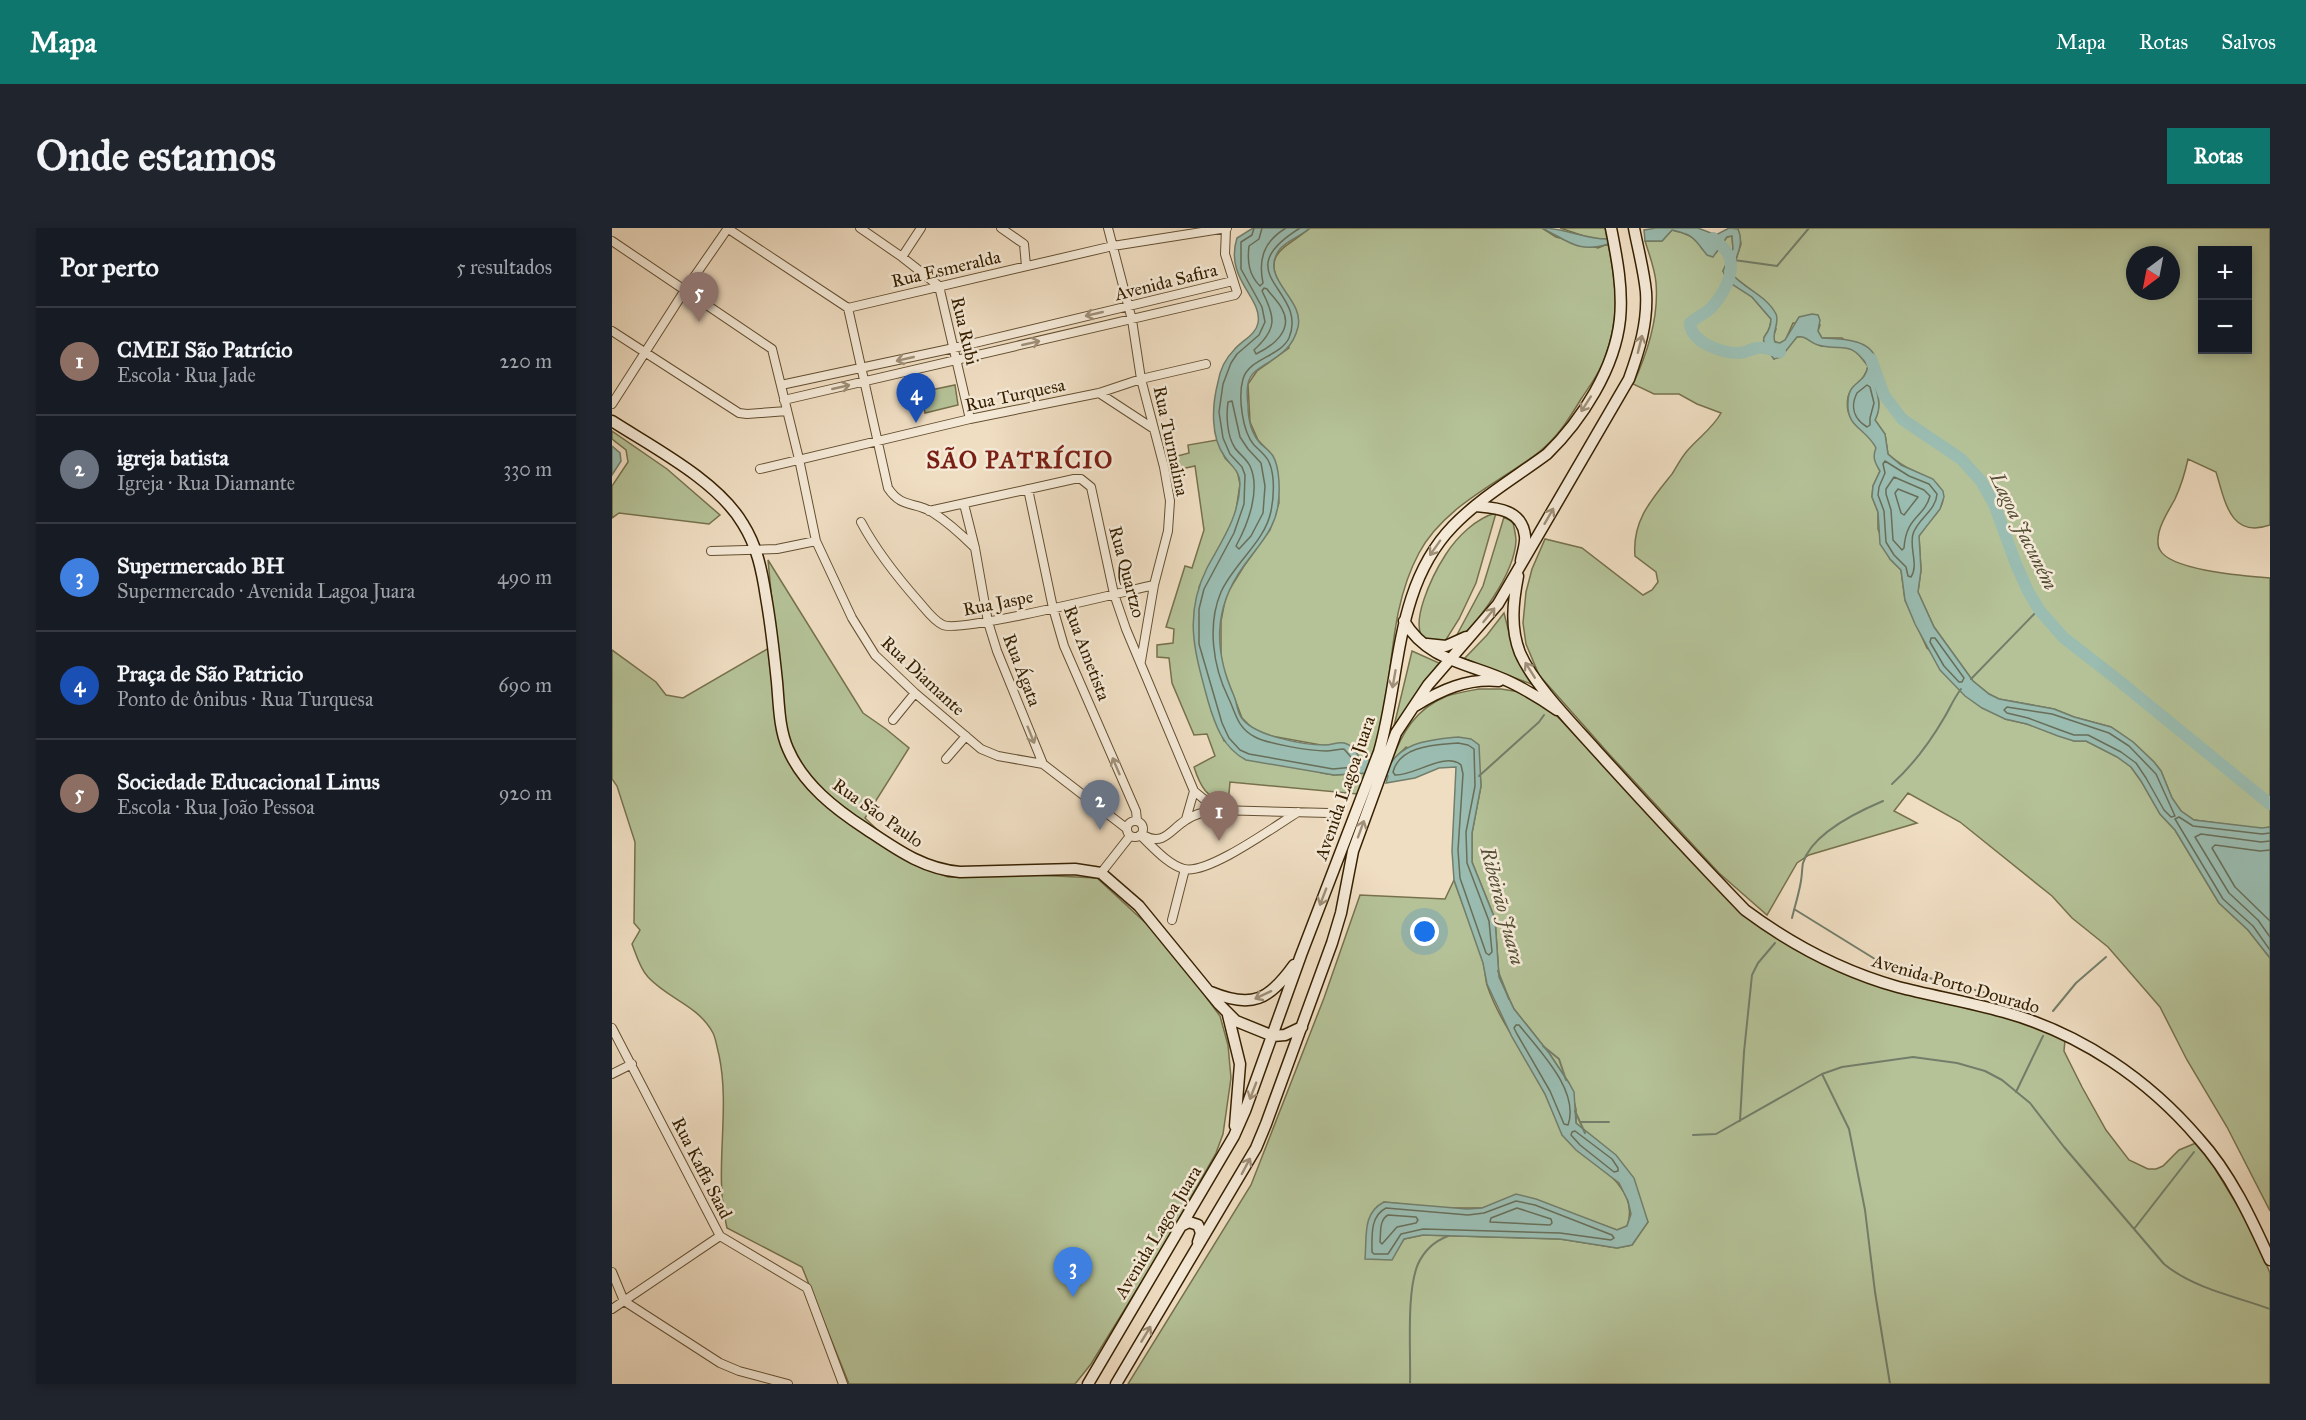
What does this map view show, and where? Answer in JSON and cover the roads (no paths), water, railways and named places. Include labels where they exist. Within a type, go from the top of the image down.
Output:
[{"type":"main road","name":"Avenida Lagoa Juara","points":[[1383,753],[1404,621],[1423,567],[1437,544],[1454,525],[1475,506],[1558,444],[1590,398],[1606,369],[1615,345],[1620,320],[1621,295],[1611,228]]},
{"type":"main road","name":"Avenida Lagoa Juara","points":[[1088,1384],[1234,1136],[1273,1036],[1301,955],[1383,753],[1412,708],[1450,658],[1498,604],[1629,379],[1640,348],[1646,315],[1646,292],[1634,228]]},
{"type":"main road","name":"Rua São Paulo","points":[[612,421],[701,479],[724,499],[743,524],[756,549],[771,625],[782,731],[796,764],[821,796],[853,821],[899,851],[927,866],[943,871],[1075,869],[1101,873]]},
{"type":"main road","points":[[1475,506],[1504,509],[1519,521],[1525,537],[1513,601],[1514,628],[1520,652],[1531,672],[1566,716]]},
{"type":"main road","points":[[1404,621],[1420,643],[1440,655],[1512,682],[1566,716]]},
{"type":"main road","points":[[1420,643],[1446,646],[1474,633]]},
{"type":"main road","points":[[1412,708],[1440,691],[1456,685],[1489,680],[1512,682]]},
{"type":"main road","name":"Avenida Porto Dourado","points":[[1566,716],[1745,910],[1774,932],[1804,949],[1866,977],[2006,1012],[2035,1022],[2085,1046],[2126,1071],[2161,1100],[2199,1139],[2228,1178],[2270,1260]]},
{"type":"main road","name":"Avenida Lagoa Juara","points":[[1116,1384],[1256,1148],[1337,927],[1369,790]]},
{"type":"main road","points":[[1101,873],[1139,906],[1236,1021],[1273,1036],[1285,1035],[1302,1027]]},
{"type":"main road","points":[[1210,991],[1235,1000],[1255,1000],[1264,997],[1281,984],[1301,955]]},
{"type":"main road","points":[[1228,1014],[1240,1064],[1234,1136]]},
{"type":"main road","points":[[1181,1226],[1186,1222],[1192,1222],[1198,1225],[1201,1233],[1183,1272]]},
{"type":"street","points":[[612,404],[727,228],[848,308],[888,488],[894,498],[902,503],[929,511],[975,548]]},
{"type":"street","points":[[860,228],[902,256],[939,286]]},
{"type":"street","points":[[902,256],[921,228]]},
{"type":"street","points":[[1001,228],[1024,244],[1026,266]]},
{"type":"street","name":"Rua Turmalina","points":[[1108,228],[1132,320],[1142,379],[1170,501],[1168,531],[1154,585],[1141,662]]},
{"type":"street","points":[[1227,228],[1225,254],[1233,281]]},
{"type":"street","name":"Rua Esmeralda","points":[[848,308],[1113,246],[1227,228]]},
{"type":"street","points":[[612,241],[685,290]]},
{"type":"street","name":"Avenida Safira","points":[[781,385],[954,348],[1233,281],[1237,292],[1235,295],[1132,320],[784,400]]},
{"type":"street","name":"Rua Rubi","points":[[939,286],[970,419]]},
{"type":"street","name":"Rua Diamante","points":[[685,290],[765,342],[775,354],[816,541],[852,618],[875,655],[915,693],[981,748],[998,756],[1043,764],[1128,832]]},
{"type":"street","points":[[612,331],[740,413],[787,411]]},
{"type":"street","name":"Rua Turquesa","points":[[760,469],[970,419],[1099,393],[1142,379],[1206,364]]},
{"type":"street","points":[[1099,393],[1154,429]]},
{"type":"street","name":"Rua Quartzo","points":[[1028,489],[1074,479],[1080,479],[1091,487],[1114,594],[1194,791]]},
{"type":"street","points":[[929,511],[1028,489]]},
{"type":"street","name":"Rua Ametista","points":[[1028,489],[1053,608],[1064,646],[1136,811],[1137,820],[1142,824],[1140,835]]},
{"type":"street","name":"Rua Ágata","points":[[964,504],[975,548],[988,622],[1004,670],[1043,764]]},
{"type":"street","name":"Rua Jaspe","points":[[861,522],[873,545],[896,576],[934,619],[943,625],[952,627],[988,622],[1154,585]]},
{"type":"street","points":[[711,551],[783,548],[816,541]]},
{"type":"street","points":[[893,720],[915,693]]},
{"type":"street","points":[[946,759],[966,736]]},
{"type":"street","points":[[1186,819],[1194,791],[1218,810]]},
{"type":"street","points":[[1128,832],[1153,840],[1166,837],[1186,819],[1218,810],[1329,813]]},
{"type":"street","points":[[1271,811],[1271,828]]},
{"type":"street","points":[[1140,835],[1167,859],[1185,869],[1199,869],[1207,867],[1300,811]]},
{"type":"street","points":[[1101,873],[1128,832],[1131,821],[1137,820]]},
{"type":"street","points":[[1166,837],[1164,848],[1167,859]]},
{"type":"street","points":[[1172,921],[1185,869]]},
{"type":"street","name":"Rua Kaffa Saad","points":[[612,1029],[720,1236],[807,1288],[843,1384]]},
{"type":"street","points":[[612,1074],[632,1064]]},
{"type":"street","points":[[612,1309],[720,1236]]},
{"type":"street","points":[[612,1272],[624,1301],[729,1368],[788,1384]]},
{"type":"water","points":[[1253,228],[1310,228],[1283,246],[1274,259],[1277,279],[1295,307],[1298,317],[1296,334],[1285,350],[1254,372],[1248,384],[1247,398],[1251,425],[1254,435],[1272,454],[1275,461],[1279,480],[1279,500],[1269,530],[1233,583],[1226,599],[1220,630],[1223,663],[1239,712],[1247,724],[1267,734],[1292,741],[1349,745],[1359,757],[1370,760],[1368,773],[1334,775],[1246,760],[1238,755],[1231,749],[1217,727],[1199,667],[1193,619],[1195,602],[1207,568],[1233,518],[1239,496],[1239,476],[1220,449],[1215,431],[1214,411],[1220,373],[1228,357],[1248,338],[1258,323],[1255,305],[1239,276],[1234,252],[1237,238]]},
{"type":"water","points":[[1542,228],[1607,239],[1608,244],[1598,247],[1581,246]]},
{"type":"water","points":[[1698,228],[1716,235],[1729,228],[1738,229],[1740,247],[1733,275],[1762,297],[1776,314],[1775,342],[1780,343],[1785,340],[1799,317],[1812,314],[1818,315],[1820,320],[1818,331],[1822,338],[1854,341],[1868,347],[1876,360],[1875,383],[1879,402],[1875,420],[1885,434],[1888,454],[1901,465],[1933,479],[1943,491],[1944,497],[1940,509],[1919,536],[1921,570],[1918,592],[1934,627],[1973,681],[1989,694],[1999,699],[2054,709],[2111,727],[2133,742],[2161,771],[2172,798],[2181,811],[2194,820],[2270,827],[2270,958],[2248,930],[2219,903],[2175,830],[2160,814],[2131,767],[2086,741],[2074,741],[2058,736],[2027,724],[2005,719],[1982,708],[1965,696],[1940,670],[1905,600],[1901,570],[1880,544],[1878,512],[1872,497],[1873,486],[1880,471],[1875,460],[1876,448],[1853,423],[1848,411],[1850,391],[1864,377],[1868,366],[1851,349],[1818,345],[1800,337],[1797,337],[1781,357],[1774,359],[1764,339],[1771,319],[1752,297],[1727,281],[1723,271],[1733,249],[1732,236],[1727,237],[1713,257],[1707,255],[1690,236],[1672,230],[1662,241],[1645,241],[1644,230]]},
{"type":"water","points":[[612,446],[620,453],[621,461],[612,475]]},
{"type":"water","points":[[1458,737],[1471,739],[1479,745],[1481,786],[1472,833],[1472,862],[1495,919],[1499,977],[1514,1009],[1549,1053],[1574,1092],[1576,1123],[1616,1155],[1634,1178],[1648,1222],[1632,1245],[1617,1248],[1560,1239],[1423,1235],[1404,1239],[1392,1260],[1365,1259],[1369,1219],[1372,1212],[1384,1202],[1467,1209],[1482,1208],[1516,1194],[1536,1199],[1617,1230],[1627,1226],[1631,1214],[1628,1201],[1619,1183],[1576,1150],[1562,1135],[1545,1094],[1512,1037],[1487,984],[1483,963],[1454,880],[1452,851],[1456,767],[1439,768],[1415,778],[1386,783],[1388,776],[1385,775],[1390,764],[1405,749],[1425,742]]},
{"type":"waterway","points":[[1734,260],[1777,266],[1809,228]]},
{"type":"waterway","name":"Lagoa Jacuném","points":[[1713,238],[1729,256],[1731,270],[1727,284],[1715,304],[1690,323],[1692,330],[1701,341],[1716,349],[1741,353],[1766,348],[1780,352]]},
{"type":"waterway","name":"Lagoa Jacuném","points":[[1871,359],[1884,395],[1902,419],[1961,459],[1981,481],[1994,504],[2028,591],[2040,611],[2064,638],[2270,804]]},
{"type":"waterway","points":[[1971,679],[2039,609]]},
{"type":"waterway","points":[[1892,784],[1927,744],[1961,689]]},
{"type":"waterway","points":[[1479,776],[1544,715]]},
{"type":"waterway","points":[[1792,918],[1803,863],[1808,852],[1825,833],[1861,811],[1883,801]]},
{"type":"waterway","points":[[1794,909],[1883,964],[2032,1005]]},
{"type":"waterway","points":[[1740,1121],[1752,975],[1758,963],[1775,943]]},
{"type":"waterway","points":[[2053,1011],[2076,983],[2106,957]]},
{"type":"waterway","name":"Ribeirão Juara","points":[[1498,971],[1509,999]]},
{"type":"waterway","points":[[2016,1092],[2043,1036]]},
{"type":"waterway","name":"Ribeirão Juara","points":[[1543,1046],[1559,1059],[1566,1080]]},
{"type":"waterway","points":[[1693,1135],[1716,1134],[1822,1074],[1842,1067],[1913,1057],[1957,1063],[1985,1071],[2002,1080],[2030,1103],[2064,1147],[2164,1264],[2175,1272],[2214,1291],[2270,1309]]},
{"type":"waterway","points":[[1822,1074],[1849,1129],[1865,1210],[1890,1384]]},
{"type":"waterway","name":"Ribeirão Juara","points":[[1575,1111],[1585,1133]]},
{"type":"waterway","points":[[1580,1122],[1609,1122]]},
{"type":"waterway","points":[[2134,1229],[2194,1152]]},
{"type":"waterway","name":"Ribeirão Juara","points":[[1410,1384],[1410,1306],[1414,1276],[1420,1259],[1434,1244],[1448,1236]]},
{"type":"place","name":"Sociedade Educacional Linus","points":[[699,322]]},
{"type":"place","name":"Praça de São Patricio","points":[[916,423]]},
{"type":"place","name":"igreja batista","points":[[1100,830]]},
{"type":"place","name":"CMEI São Patrício","points":[[1219,841]]},
{"type":"place","name":"Supermercado BH","points":[[1073,1297]]},
{"type":"district","name":"SÃO PATRÍCIO","points":[[1020,460]]}]
